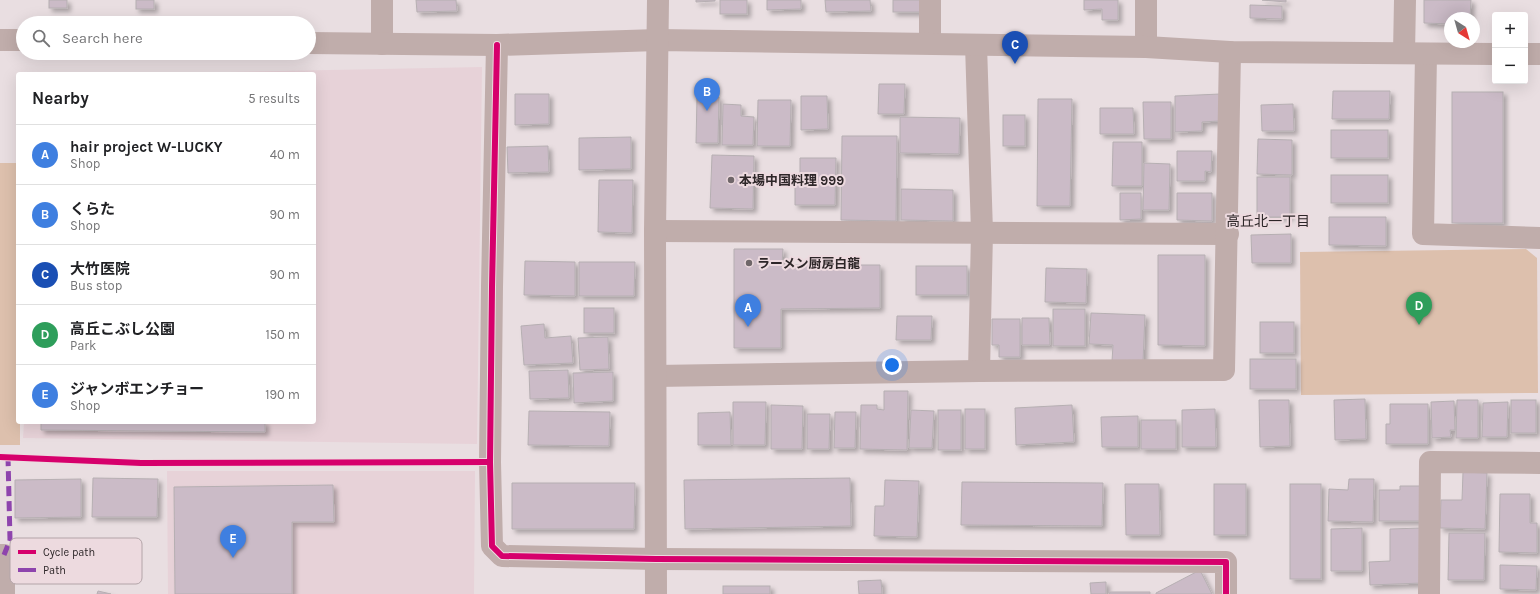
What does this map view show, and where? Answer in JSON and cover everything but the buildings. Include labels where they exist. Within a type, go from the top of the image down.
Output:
[{"type":"street","points":[[382,0],[382,44]]},
{"type":"street","points":[[656,594],[655,231],[658,0]]},
{"type":"street","points":[[930,0],[930,43]]},
{"type":"street","points":[[1146,0],[1146,47]]},
{"type":"street","points":[[1404,53],[1405,0]]},
{"type":"street","points":[[0,40],[16,40]]},
{"type":"street","points":[[316,43],[496,46],[658,40],[1146,47],[1230,52],[1492,54]]},
{"type":"street","points":[[976,45],[982,232],[978,371]]},
{"type":"street","points":[[496,46],[490,462],[492,546],[502,556],[656,559],[1226,562],[1226,594]]},
{"type":"street","points":[[656,376],[978,371],[1224,370],[1228,234],[1230,52]]},
{"type":"street","points":[[1426,54],[1423,234],[1540,238]]},
{"type":"street","points":[[1528,54],[1540,54]]},
{"type":"street","points":[[655,231],[1228,234]]},
{"type":"street","points":[[1430,594],[1430,462],[1540,463]]},
{"type":"street","points":[[0,555],[4,555],[4,594]]},
{"type":"shaded area","points":[[482,67],[477,444],[23,438],[24,424],[316,424],[316,72],[225,72]]},
{"type":"shaded area","points":[[0,163],[16,163],[16,424],[20,424],[20,445],[0,445]]},
{"type":"shaded area","points":[[1526,249],[1537,258],[1538,393],[1301,395],[1300,252]]},
{"type":"shaded area","points":[[167,471],[475,471],[474,594],[168,594]]},
{"type":"marked path","points":[[4,555],[10,540],[8,457]]},
{"type":"cycle path","points":[[497,45],[490,462],[492,546],[502,556],[656,559],[1226,562],[1226,594]]},
{"type":"cycle path","points":[[0,457],[141,463],[490,462]]},
{"type":"place","name":"大竹医院","points":[[1015,64]]},
{"type":"place","name":"くらた","points":[[707,111]]},
{"type":"place","name":"本場中国料理 999","points":[[731,180]]},
{"type":"place","name":"ラーメン厨房白龍","points":[[749,263]]},
{"type":"place","name":"高丘こぶし公園","points":[[1419,325]]},
{"type":"place","name":"hair project W-LUCKY","points":[[748,327]]},
{"type":"place","name":"ジャンボエンチョー","points":[[233,558]]},
{"type":"district","name":"高丘北一丁目","points":[[1268,221]]}]
